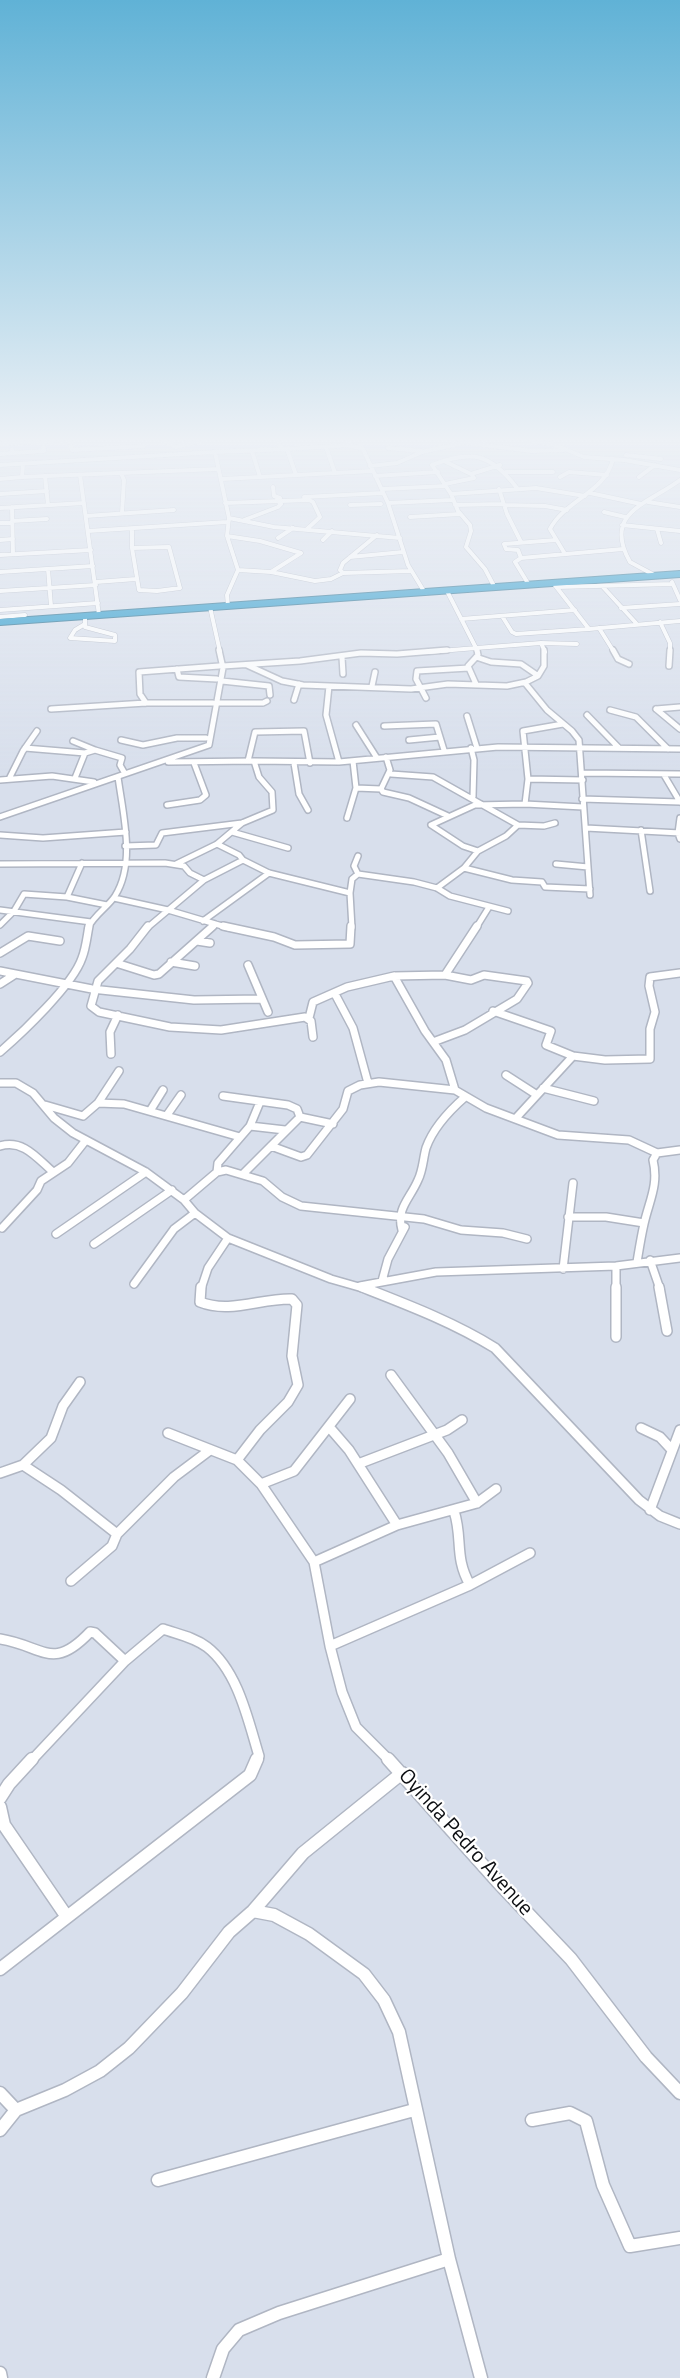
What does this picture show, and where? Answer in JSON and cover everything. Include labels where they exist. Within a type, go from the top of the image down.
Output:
[{"type":"highway","points":[[5,620],[85,620],[99,615],[555,585],[680,574]]},
{"type":"street","points":[[10,572],[12,551]]},
{"type":"street","points":[[0,555],[76,551]]},
{"type":"street","points":[[91,551],[99,615]]},
{"type":"street","points":[[132,551],[137,588],[143,591],[180,588],[170,551]]},
{"type":"street","points":[[228,606],[226,598],[238,570],[232,551]]},
{"type":"street","points":[[272,572],[301,553],[294,551]]},
{"type":"street","points":[[343,573],[340,570],[343,563],[356,551]]},
{"type":"street","points":[[469,551],[485,569],[495,588]]},
{"type":"street","points":[[518,551],[520,558]]},
{"type":"street","points":[[529,585],[515,562],[520,558],[600,551]]},
{"type":"street","points":[[624,551],[632,564],[656,576]]},
{"type":"street","points":[[348,557],[403,552],[411,571],[425,593]]},
{"type":"street","points":[[0,572],[93,566]]},
{"type":"street","points":[[48,569],[51,606]]},
{"type":"street","points":[[238,570],[272,572],[310,581],[331,579],[343,573],[411,571]]},
{"type":"street","points":[[621,608],[680,602],[668,575]]},
{"type":"street","points":[[0,591],[136,579]]},
{"type":"street","points":[[555,585],[673,584]]},
{"type":"street","points":[[555,585],[589,629]]},
{"type":"street","points":[[602,586],[636,623]]},
{"type":"street","points":[[447,591],[478,653],[469,668],[476,684]]},
{"type":"street","points":[[0,610],[98,603]]},
{"type":"street","points":[[0,815],[209,745],[221,666],[207,607]]},
{"type":"street","points":[[461,619],[575,610]]},
{"type":"street","points":[[0,617],[5,620],[25,615]]},
{"type":"street","points":[[502,616],[512,632],[516,634],[680,621]]},
{"type":"street","points":[[85,620],[88,628],[115,635],[115,641],[72,640],[75,630],[85,620]]},
{"type":"street","points":[[660,622],[670,643],[669,666]]},
{"type":"street","points":[[599,628],[618,659],[629,664]]},
{"type":"street","points":[[247,665],[283,681],[299,684],[386,689],[420,689],[445,684],[499,686],[525,683],[537,675],[548,657],[541,643]]},
{"type":"street","points":[[146,703],[140,694],[138,673],[342,657],[361,653],[397,654],[541,643],[577,644]]},
{"type":"street","points":[[342,657],[343,674]]},
{"type":"street","points":[[476,657],[491,662],[521,664],[537,675]]},
{"type":"street","points":[[426,698],[416,679],[418,670],[469,668]]},
{"type":"street","points":[[177,669],[179,677],[269,686],[270,695]]},
{"type":"street","points":[[372,687],[375,672]]},
{"type":"street","points":[[464,868],[500,877],[542,882],[545,887],[590,892],[580,746],[575,732],[548,711],[540,702],[535,690],[525,683]]},
{"type":"street","points":[[294,700],[299,684]]},
{"type":"street","points":[[328,686],[324,706],[328,728],[339,762]]},
{"type":"street","points":[[51,709],[146,703],[263,704],[267,701]]},
{"type":"street","points":[[0,815],[202,745],[215,703]]},
{"type":"street","points":[[680,707],[656,710],[680,729]]},
{"type":"street","points":[[610,710],[626,710],[636,716],[668,748]]},
{"type":"street","points":[[587,715],[619,748]]},
{"type":"street","points":[[467,717],[474,748],[473,797]]},
{"type":"street","points":[[384,726],[435,724],[444,750]]},
{"type":"street","points":[[525,804],[528,779],[524,730],[563,724]]},
{"type":"street","points":[[356,725],[371,746],[376,758]]},
{"type":"street","points":[[9,779],[37,731]]},
{"type":"street","points":[[125,846],[156,845],[162,833],[242,822],[273,810],[272,792],[259,777],[251,761],[255,732],[304,731],[310,763]]},
{"type":"street","points":[[121,740],[137,746],[152,745],[179,738],[206,738]]},
{"type":"street","points":[[409,740],[440,738]]},
{"type":"street","points":[[73,741],[122,758]]},
{"type":"street","points":[[124,771],[120,765],[122,758],[137,746]]},
{"type":"street","points":[[163,762],[339,762],[444,750],[524,746],[680,749]]},
{"type":"street","points":[[25,748],[85,753],[95,750]]},
{"type":"street","points":[[75,778],[85,753]]},
{"type":"street","points":[[381,789],[391,774],[390,763],[386,757]]},
{"type":"street","points":[[347,818],[356,788],[352,761]]},
{"type":"street","points":[[167,805],[200,800],[206,795],[194,763]]},
{"type":"street","points":[[294,763],[299,794],[308,810]]},
{"type":"street","points":[[391,774],[433,777],[473,797],[478,804]]},
{"type":"street","points":[[528,779],[680,774]]},
{"type":"street","points":[[664,775],[669,788],[680,802]]},
{"type":"street","points":[[0,780],[52,776],[94,782]]},
{"type":"street","points":[[0,1052],[4,1044],[25,1031],[71,977],[82,959],[92,922],[114,898],[124,880],[126,832],[118,777]]},
{"type":"street","points":[[356,788],[381,789],[383,792],[409,798],[448,816]]},
{"type":"street","points":[[582,799],[680,802]]},
{"type":"street","points":[[478,851],[463,846],[431,825],[432,822],[478,804],[583,807]]},
{"type":"street","points":[[488,806],[518,825],[544,826],[555,823]]},
{"type":"street","points":[[586,828],[641,830],[679,835],[680,818]]},
{"type":"street","points":[[176,864],[216,844],[242,822]]},
{"type":"street","points":[[437,888],[464,868],[478,851],[506,836],[518,825]]},
{"type":"street","points":[[641,830],[650,891]]},
{"type":"street","points":[[232,831],[288,848]]},
{"type":"street","points":[[0,835],[43,838],[126,832]]},
{"type":"street","points":[[216,844],[269,873],[350,893]]},
{"type":"street","points":[[358,856],[354,866],[358,874]]},
{"type":"street","points":[[243,860],[204,880],[145,929],[140,939],[99,976],[92,990],[91,1006],[93,1009],[174,1027],[193,1026],[221,1029],[300,1017],[309,1018]]},
{"type":"street","points":[[67,897],[82,863]]},
{"type":"street","points":[[0,864],[176,864],[184,866],[189,873],[204,880]]},
{"type":"street","points":[[556,864],[588,867]]},
{"type":"street","points":[[203,921],[269,873]]},
{"type":"street","points":[[114,898],[274,937],[295,945],[350,944],[352,939],[350,893],[352,879],[358,874],[414,882],[437,888],[450,896],[489,908],[508,911]]},
{"type":"street","points":[[0,925],[14,911],[24,894],[67,897],[107,905]]},
{"type":"street","points":[[445,975],[489,908]]},
{"type":"street","points":[[0,910],[92,922]]},
{"type":"street","points":[[116,963],[154,975],[198,941],[215,924]]},
{"type":"street","points":[[0,953],[28,936],[60,941]]},
{"type":"street","points":[[198,941],[210,944]]},
{"type":"street","points":[[171,962],[195,966]]},
{"type":"street","points":[[248,965],[268,1012]]},
{"type":"street","points":[[0,971],[92,990],[194,1000],[261,999]]},
{"type":"street","points":[[313,1037],[309,1018],[313,1002],[346,987],[394,976],[421,973],[471,980],[484,975],[527,981],[528,983],[517,999],[465,1030],[433,1042]]},
{"type":"street","points":[[494,1011],[551,1031],[546,1045],[573,1056],[605,1060],[650,1059],[653,1049],[649,1034],[655,1009],[649,991],[650,977],[680,973]]},
{"type":"street","points":[[0,984],[14,975]]},
{"type":"street","points":[[394,976],[446,1060],[455,1090]]},
{"type":"street","points":[[334,994],[353,1028],[368,1083]]},
{"type":"street","points":[[111,1054],[111,1032],[118,1015]]},
{"type":"street","points":[[516,1118],[573,1056]]},
{"type":"street","points":[[45,1105],[83,1116],[98,1103],[119,1071]]},
{"type":"street","points":[[506,1075],[537,1095]]},
{"type":"street","points":[[0,1083],[22,1085],[45,1105],[54,1118],[73,1133],[146,1172],[172,1190],[195,1213],[228,1238],[331,1279],[359,1286],[420,1309],[472,1334],[495,1348],[561,1420],[650,1510],[680,1524]]},
{"type":"street","points":[[271,1146],[304,1157],[333,1124],[343,1109],[348,1091],[368,1083],[455,1090],[486,1108],[558,1135],[629,1140],[657,1153],[680,1150]]},
{"type":"street","points":[[543,1088],[594,1101]]},
{"type":"street","points":[[150,1111],[163,1090]]},
{"type":"street","points":[[167,1115],[181,1095]]},
{"type":"street","points":[[223,1096],[288,1105],[301,1115],[333,1124]]},
{"type":"street","points":[[402,1230],[398,1218],[400,1210],[420,1177],[427,1146],[446,1115],[465,1097]]},
{"type":"street","points":[[98,1103],[112,1102],[167,1115],[240,1137]]},
{"type":"street","points":[[184,1200],[219,1170],[240,1137],[250,1126],[260,1102]]},
{"type":"street","points":[[243,1174],[301,1115]]},
{"type":"street","points":[[250,1126],[285,1130]]},
{"type":"street","points":[[2,1228],[37,1190],[41,1181],[68,1163],[86,1140]]},
{"type":"street","points":[[0,1146],[18,1143],[52,1172]]},
{"type":"street","points":[[637,1262],[644,1223],[655,1203],[656,1173],[653,1155],[657,1153]]},
{"type":"street","points":[[219,1170],[243,1174],[263,1181],[282,1197],[301,1206],[424,1219],[474,1232],[503,1233],[527,1239]]},
{"type":"street","points":[[56,1234],[146,1172]]},
{"type":"street","points":[[563,1269],[573,1183]]},
{"type":"street","points":[[94,1244],[106,1233],[172,1190]]},
{"type":"street","points":[[134,1284],[174,1229],[195,1213]]},
{"type":"street","points":[[568,1217],[606,1217],[644,1223]]},
{"type":"street","points":[[382,1281],[388,1259],[402,1230],[411,1219]]},
{"type":"street","points":[[228,1238],[216,1254],[199,1293],[200,1302],[205,1305],[232,1306],[255,1304],[279,1297],[292,1299],[297,1305],[293,1349],[294,1376],[298,1385],[295,1393],[263,1426],[237,1460]]},
{"type":"street","points":[[640,1241],[648,1247]]},
{"type":"street","points":[[359,1286],[436,1272],[616,1266],[680,1258]]},
{"type":"street","points":[[650,1260],[659,1286],[667,1331]]},
{"type":"street","points":[[616,1266],[616,1337]]},
{"type":"street","points":[[391,1375],[435,1434],[469,1486],[477,1503]]},
{"type":"street","points":[[0,1473],[22,1465],[51,1437],[63,1406],[80,1382]]},
{"type":"street","points":[[261,1484],[294,1472],[350,1399]]},
{"type":"street","points":[[358,1464],[435,1434],[462,1420]]},
{"type":"street","points":[[330,1428],[358,1464],[397,1526]]},
{"type":"street","points":[[641,1428],[660,1437],[672,1450]]},
{"type":"street","points":[[650,1510],[680,1430]]},
{"type":"street","points":[[168,1433],[237,1460],[261,1484],[314,1562],[397,1526],[477,1503],[496,1489]]},
{"type":"street","points":[[72,1581],[112,1546],[117,1534],[174,1477],[210,1450]]},
{"type":"street","points":[[22,1465],[61,1490],[117,1534]]},
{"type":"street","points":[[454,1510],[457,1518],[457,1557],[461,1571],[470,1585]]},
{"type":"street","points":[[330,1646],[493,1575],[517,1558],[530,1553]]},
{"type":"street","name":"Oyinda Pedro Avenue","points":[[314,1562],[330,1646],[342,1692],[356,1727],[402,1773],[497,1881],[571,1959],[646,2057],[680,2093]]},
{"type":"street","points":[[0,1798],[9,1784],[125,1661],[163,1629],[208,1647],[223,1666],[244,1707],[259,1756],[250,1775],[0,1969]]},
{"type":"street","points":[[0,1639],[57,1655],[67,1653],[90,1632],[95,1633],[125,1661]]},
{"type":"street","points":[[0,2130],[16,2110],[83,2081],[129,2048],[182,1993],[229,1932],[253,1911],[303,1854],[402,1773]]},
{"type":"street","points":[[0,1807],[4,1825],[67,1917]]},
{"type":"street","points":[[253,1911],[274,1914],[309,1934],[364,1974],[384,2000],[399,2032],[414,2110],[449,2259],[481,2378]]},
{"type":"street","points":[[0,2093],[16,2110]]},
{"type":"street","points":[[158,2180],[414,2110]]},
{"type":"street","points":[[532,2120],[570,2113],[586,2121],[599,2178],[618,2225],[630,2246],[680,2238]]},
{"type":"street","points":[[213,2378],[223,2349],[239,2330],[290,2309],[449,2259]]},
{"type":"street","points":[[0,2373],[2,2378]]}]
